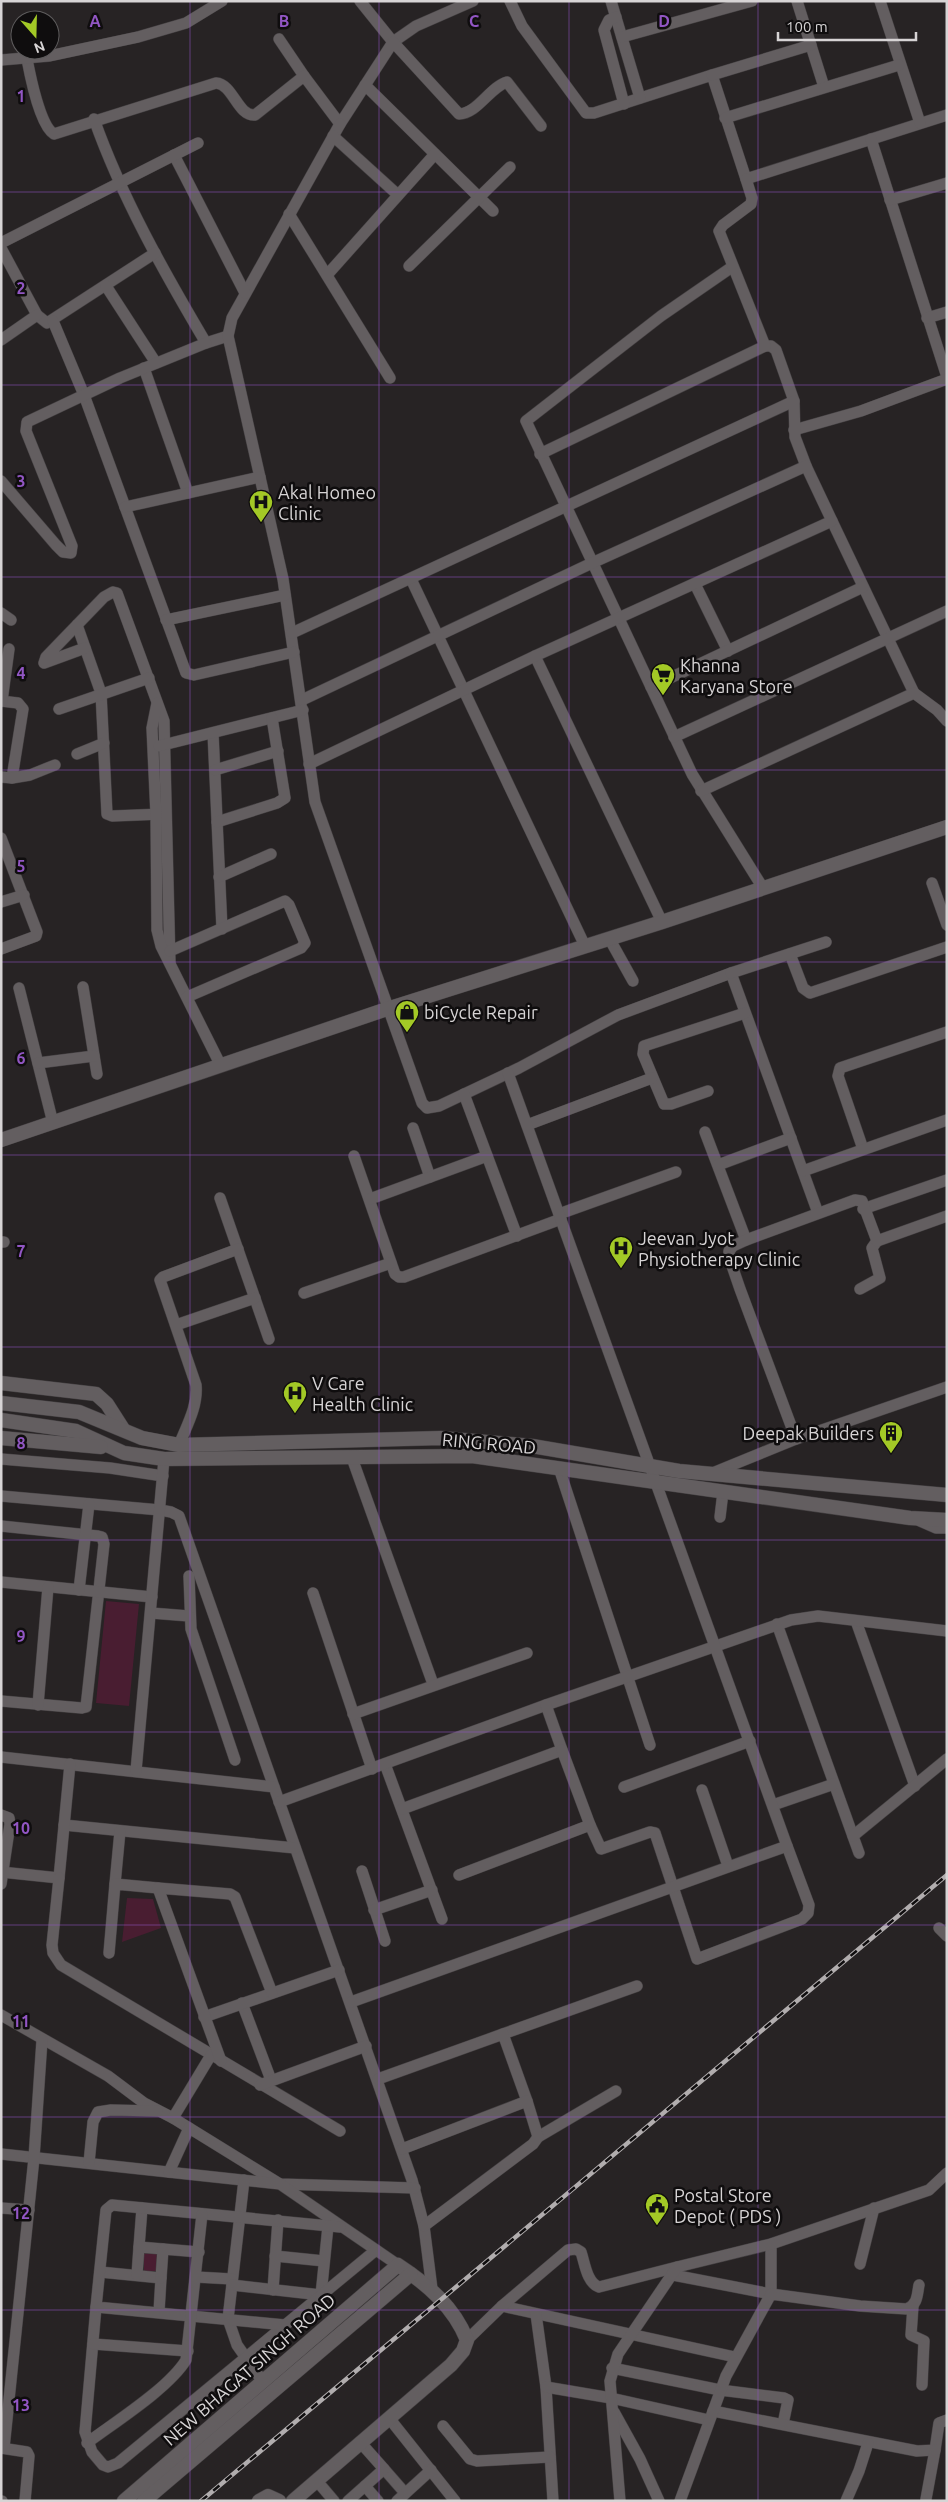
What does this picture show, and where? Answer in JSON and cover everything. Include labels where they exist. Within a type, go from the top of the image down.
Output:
[{"type":"street","points":[[60,54],[88,49],[177,26],[195,19],[222,1]]},
{"type":"street","points":[[360,1],[393,42],[459,114],[466,112],[508,82],[541,126]]},
{"type":"street","points":[[473,1],[416,26],[393,42],[340,124],[289,214],[232,318],[228,336],[285,595],[309,764],[318,811],[422,1103],[427,1108],[432,1108],[464,1094],[618,1015],[826,942]]},
{"type":"street","points":[[510,1],[522,26],[582,110],[594,113],[811,44]]},
{"type":"street","points":[[611,1],[640,98]]},
{"type":"street","points":[[622,37],[752,1]]},
{"type":"street","points":[[797,1],[824,87]]},
{"type":"street","points":[[880,1],[899,64],[920,123]]},
{"type":"street","points":[[616,17],[609,20],[604,30],[624,104]]},
{"type":"street","points":[[279,39],[340,124]]},
{"type":"street","points":[[27,60],[34,91],[50,131],[59,133],[94,119],[216,83],[224,85],[248,114],[255,115],[304,76]]},
{"type":"street","points":[[725,118],[899,64]]},
{"type":"street","points":[[712,75],[752,198],[751,204],[723,225],[719,231],[765,346]]},
{"type":"street","points":[[365,85],[493,211]]},
{"type":"street","points":[[746,179],[947,115]]},
{"type":"street","points":[[94,119],[120,183],[155,252],[206,343]]},
{"type":"street","points":[[333,136],[398,194]]},
{"type":"street","points":[[794,430],[861,411],[947,378],[871,139]]},
{"type":"street","points":[[1,243],[198,142]]},
{"type":"street","points":[[327,275],[435,154]]},
{"type":"street","points":[[174,155],[246,293]]},
{"type":"street","points":[[410,266],[510,167]]},
{"type":"street","points":[[890,200],[945,183],[947,196]]},
{"type":"street","points":[[289,214],[390,378]]},
{"type":"street","points":[[1,248],[37,315],[42,321],[47,323],[53,321],[155,252]]},
{"type":"street","points":[[732,267],[661,316],[526,421],[564,506],[674,736],[702,791],[763,888]]},
{"type":"street","points":[[106,286],[156,363]]},
{"type":"street","points":[[927,318],[947,312]]},
{"type":"street","points":[[1,340],[37,315]]},
{"type":"street","points":[[53,321],[84,395],[166,620],[184,668],[189,675],[294,652]]},
{"type":"street","points":[[1,481],[56,545],[63,552],[72,553],[72,546],[26,425],[32,420],[144,368],[228,336]]},
{"type":"street","points":[[540,454],[765,346],[771,346],[776,350],[794,401],[794,430],[806,466],[863,588],[914,693],[937,710],[947,721]]},
{"type":"street","points":[[144,368],[188,493]]},
{"type":"street","points":[[292,634],[564,506],[794,401]]},
{"type":"street","points":[[159,746],[272,718],[302,705],[439,635],[806,466]]},
{"type":"street","points":[[125,507],[260,477]]},
{"type":"street","points":[[309,764],[465,688],[832,521]]},
{"type":"street","points":[[411,579],[465,688],[585,946]]},
{"type":"street","points":[[695,584],[728,651]]},
{"type":"street","points":[[651,687],[863,588]]},
{"type":"street","points":[[85,648],[44,664],[46,657],[104,597],[113,592],[117,593],[157,703],[152,728],[159,746],[161,814],[157,930],[161,946],[170,957],[187,997],[221,1066]]},
{"type":"street","points":[[166,620],[285,595]]},
{"type":"street","points":[[674,736],[886,637],[947,611]]},
{"type":"street","points":[[1,613],[11,620]]},
{"type":"street","points":[[77,625],[101,693],[106,814],[112,816],[161,814]]},
{"type":"street","points":[[9,649],[1,701],[18,703],[23,709],[7,778],[30,775],[55,766]]},
{"type":"street","points":[[535,656],[662,922]]},
{"type":"street","points":[[59,709],[149,678]]},
{"type":"street","points":[[702,791],[914,693]]},
{"type":"street","points":[[217,822],[283,801],[286,794],[272,718]]},
{"type":"street","points":[[213,733],[222,929]]},
{"type":"street","points":[[77,754],[104,743]]},
{"type":"street","points":[[214,770],[278,751]]},
{"type":"street","points":[[161,814],[170,889],[170,957]]},
{"type":"street","points":[[1,1140],[387,1009],[662,922],[947,827]]},
{"type":"street","points":[[1,838],[36,926],[36,936],[1,949]]},
{"type":"street","points":[[220,877],[271,854]]},
{"type":"street","points":[[932,884],[947,925]]},
{"type":"street","points":[[157,889],[170,889]]},
{"type":"street","points":[[1,902],[24,895]]},
{"type":"street","points":[[170,957],[222,929],[285,901],[289,905],[305,943],[301,948],[187,997]]},
{"type":"street","points":[[609,938],[633,981]]},
{"type":"street","points":[[790,954],[803,988],[810,993],[947,946]]},
{"type":"street","points":[[731,974],[818,1213]]},
{"type":"street","points":[[83,987],[97,1074]]},
{"type":"street","points":[[19,988],[53,1123]]},
{"type":"street","points":[[708,1090],[671,1104],[664,1104],[643,1054],[644,1046],[745,1013]]},
{"type":"street","points":[[864,1149],[838,1076],[840,1068],[945,1032],[947,1045]]},
{"type":"street","points":[[38,1063],[94,1056]]},
{"type":"street","points":[[508,1073],[809,1905],[808,1913],[802,1919],[697,1958],[674,1885],[654,1833],[650,1832],[601,1849],[590,1825],[546,1705]]},
{"type":"street","points":[[527,1125],[652,1078]]},
{"type":"street","points":[[464,1094],[517,1236]]},
{"type":"street","points":[[802,1171],[947,1120]]},
{"type":"street","points":[[413,1128],[430,1176]]},
{"type":"street","points":[[705,1132],[746,1240]]},
{"type":"street","points":[[718,1165],[791,1138]]},
{"type":"street","points":[[354,1156],[395,1274],[404,1277],[517,1236],[560,1216],[676,1172]]},
{"type":"street","points":[[370,1199],[487,1156]]},
{"type":"street","points":[[863,1209],[947,1180]]},
{"type":"street","points":[[220,1198],[269,1339]]},
{"type":"street","points":[[796,1439],[729,1257],[729,1250],[746,1240],[855,1200],[862,1202],[876,1241]]},
{"type":"street","points":[[860,1289],[880,1278],[872,1248],[876,1241],[947,1216]]},
{"type":"street","points":[[179,1444],[198,1396],[193,1372],[161,1284],[162,1277],[238,1249]]},
{"type":"street","points":[[304,1292],[392,1262]]},
{"type":"street","points":[[176,1325],[255,1298]]},
{"type":"street","points":[[1,1383],[96,1394],[107,1404],[123,1429]]},
{"type":"street","points":[[710,1474],[796,1439],[947,1387]]},
{"type":"street","name":"RING ROAD","points":[[1,1403],[79,1412],[142,1438],[179,1444],[441,1438],[532,1446],[651,1467],[710,1474],[947,1495]]},
{"type":"street","name":"RING ROAD","points":[[1,1420],[76,1430],[124,1453],[164,1459],[472,1456],[910,1518],[947,1520]]},
{"type":"street","points":[[1,1438],[109,1447]]},
{"type":"street","points":[[352,1458],[434,1684]]},
{"type":"street","points":[[1,1459],[110,1468],[163,1476]]},
{"type":"street","points":[[136,1771],[164,1459]]},
{"type":"street","points":[[559,1468],[650,1745]]},
{"type":"street","points":[[915,1493],[947,1487]]},
{"type":"street","points":[[720,1517],[723,1492]]},
{"type":"street","points":[[1,1496],[160,1510],[176,1513],[182,1521],[415,2188],[424,2226],[432,2289]]},
{"type":"street","points":[[79,1590],[89,1504]]},
{"type":"street","points":[[910,1518],[936,1528],[947,1528]]},
{"type":"street","points":[[1,1526],[86,1535],[104,1540],[88,1703],[82,1708],[1,1701]]},
{"type":"street","points":[[189,1576],[189,1616],[194,1640],[235,1760]]},
{"type":"street","points":[[1,1582],[152,1597]]},
{"type":"street","points":[[38,1705],[48,1587]]},
{"type":"street","points":[[313,1593],[372,1769]]},
{"type":"street","points":[[151,1613],[189,1616]]},
{"type":"street","points":[[279,1802],[626,1676],[778,1624],[805,1617],[947,1632]]},
{"type":"street","points":[[856,1621],[916,1786]]},
{"type":"street","points":[[778,1624],[859,1853]]},
{"type":"street","points":[[353,1714],[434,1684],[527,1653]]},
{"type":"street","points":[[624,1787],[750,1741]]},
{"type":"street","points":[[402,1809],[562,1750]]},
{"type":"street","points":[[1,1757],[274,1787]]},
{"type":"street","points":[[853,1836],[947,1759]]},
{"type":"street","points":[[70,1764],[52,1945],[56,1960],[61,1965],[216,2058],[265,2083],[340,2131]]},
{"type":"street","points":[[385,1764],[442,1919]]},
{"type":"street","points":[[773,1805],[834,1784]]},
{"type":"street","points":[[702,1790],[728,1866]]},
{"type":"street","points":[[1,1815],[9,1818],[10,1824],[2,1876],[59,1878]]},
{"type":"street","points":[[64,1825],[295,1848]]},
{"type":"street","points":[[459,1876],[590,1825]]},
{"type":"street","points":[[109,1953],[120,1831]]},
{"type":"street","points":[[350,2002],[787,1846]]},
{"type":"street","points":[[362,1871],[386,1941]]},
{"type":"street","points":[[115,1884],[230,1894],[235,1897],[272,1993]]},
{"type":"street","points":[[158,1888],[204,2017],[216,2058]]},
{"type":"street","points":[[374,1910],[432,1890]]},
{"type":"street","points":[[204,2017],[339,1970]]},
{"type":"street","points":[[378,2079],[637,1986]]},
{"type":"street","points":[[242,2003],[265,2083]]},
{"type":"street","points":[[1,2014],[42,2040],[108,2076],[158,2111],[173,2118],[280,2184],[340,2227],[412,2274],[432,2289],[462,2328],[467,2340]]},
{"type":"street","points":[[504,2034],[538,2137]]},
{"type":"street","points":[[25,2501],[29,2456],[24,2450],[3,2448],[34,2158],[42,2040]]},
{"type":"street","points":[[265,2083],[366,2046]]},
{"type":"street","points":[[173,2118],[216,2058]]},
{"type":"street","points":[[424,2226],[533,2144],[538,2137],[616,2091]]},
{"type":"street","points":[[402,2149],[527,2101]]},
{"type":"street","points":[[89,2164],[93,2122],[98,2112],[111,2110],[158,2111]]},
{"type":"street","points":[[169,2172],[189,2128]]},
{"type":"street","points":[[1,2154],[280,2184],[415,2188]]},
{"type":"street","points":[[929,2190],[947,2173]]},
{"type":"street","points":[[244,2180],[228,2319],[237,2346],[263,2382]]},
{"type":"street","points":[[293,2501],[452,2365],[463,2351],[467,2340],[502,2306],[568,2250],[576,2249],[581,2252],[590,2281],[594,2286],[599,2287],[675,2271],[771,2244],[947,2185]]},
{"type":"street","points":[[340,2227],[112,2205],[106,2210],[85,2432],[87,2443],[103,2465],[113,2466],[376,2250]]},
{"type":"street","points":[[1,2208],[29,2210]]},
{"type":"street","points":[[136,2275],[142,2208]]},
{"type":"street","points":[[860,2264],[874,2208]]},
{"type":"street","points":[[87,2443],[180,2370],[188,2351],[202,2214]]},
{"type":"street","points":[[273,2290],[278,2220]]},
{"type":"street","points":[[321,2295],[328,2226]]},
{"type":"street","points":[[680,2501],[720,2390],[735,2357],[771,2294],[771,2244]]},
{"type":"street","points":[[140,2247],[199,2252]]},
{"type":"street","points":[[159,2312],[163,2249]]},
{"type":"street","points":[[275,2256],[324,2261]]},
{"type":"street","name":"NEW BHAGAT SINGH ROAD","points":[[124,2501],[398,2265]]},
{"type":"street","points":[[675,2271],[771,2294],[860,2306],[907,2309],[913,2306]]},
{"type":"street","points":[[620,2501],[611,2403],[612,2368],[618,2354],[675,2271]]},
{"type":"street","points":[[100,2272],[161,2278]]},
{"type":"street","name":"NEW BHAGAT SINGH ROAD","points":[[144,2501],[412,2274]]},
{"type":"street","points":[[196,2277],[273,2290],[321,2295]]},
{"type":"street","points":[[919,2284],[913,2306],[911,2334],[924,2341],[922,2385]]},
{"type":"street","points":[[502,2306],[735,2357]]},
{"type":"street","points":[[96,2307],[285,2325]]},
{"type":"street","points":[[536,2314],[546,2387],[553,2501]]},
{"type":"street","points":[[93,2344],[188,2351]]},
{"type":"street","points":[[612,2368],[720,2390],[787,2399],[784,2424]]},
{"type":"street","points":[[546,2387],[611,2403],[784,2424],[868,2443],[917,2451],[935,2450]]},
{"type":"street","points":[[611,2403],[659,2501]]},
{"type":"street","points":[[389,2418],[431,2470],[452,2500]]},
{"type":"street","points":[[926,2499],[939,2423],[947,2420]]},
{"type":"street","points":[[443,2426],[465,2453],[477,2461],[550,2456]]},
{"type":"street","points":[[360,2442],[384,2469],[401,2497],[431,2470]]},
{"type":"street","points":[[846,2501],[859,2471],[868,2443]]},
{"type":"street","points":[[348,2501],[384,2469]]},
{"type":"street","points":[[317,2481],[334,2501]]},
{"type":"street","points":[[365,2486],[378,2501]]},
{"type":"street","points":[[259,2501],[268,2496],[279,2501]]},
{"type":"shaded area","points":[[106,1601],[139,1604],[129,1706],[96,1703]]},
{"type":"shaded area","points":[[127,1898],[153,1899],[161,1928],[122,1942]]},
{"type":"shaded area","points":[[144,2253],[158,2254],[157,2271],[144,2271]]},
{"type":"railway","points":[[201,2501],[947,1875]]},
{"type":"place","name":"Akal Homeo Clinic","points":[[261,523]]},
{"type":"place","name":"Khanna Karyana Store","points":[[663,696]]},
{"type":"place","name":"biCycle Repair","points":[[407,1033]]},
{"type":"place","name":"Jeevan Jyot Physiotherapy Clinic","points":[[621,1269]]},
{"type":"place","name":"V Care Health Clinic","points":[[295,1414]]},
{"type":"place","name":"Deepak Builders","points":[[891,1454]]},
{"type":"place","name":"Postal Store Depot ( PDS )","points":[[657,2226]]}]
